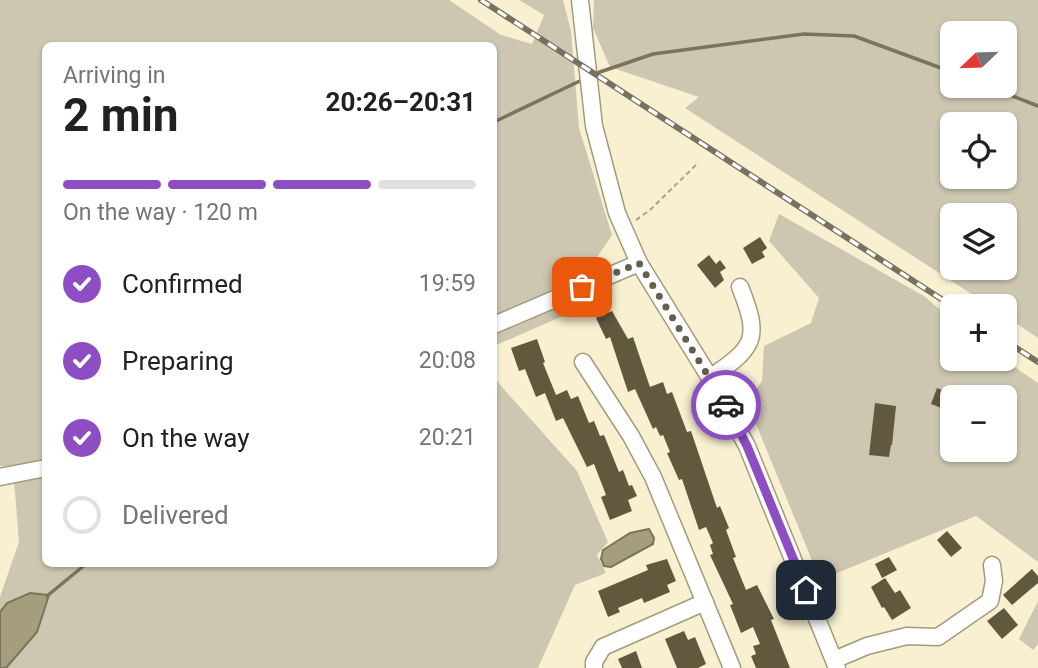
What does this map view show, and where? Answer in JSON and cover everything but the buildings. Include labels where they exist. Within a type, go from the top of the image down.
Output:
[{"type":"street","points":[[580,0],[593,116],[603,164],[624,228],[639,263],[710,378],[747,446],[835,664],[867,646],[907,636],[938,637],[990,601],[994,581],[992,565]]},
{"type":"street","points":[[497,324],[639,263]]},
{"type":"street","points":[[710,378],[733,362],[751,342],[752,322],[740,287]]},
{"type":"street","points":[[583,362],[631,436],[653,477],[732,668]]},
{"type":"street","points":[[0,477],[42,469]]},
{"type":"street","points":[[594,668],[597,655],[603,647],[705,602]]},
{"type":"path","points":[[624,228],[650,210],[697,164]]},
{"type":"shaded area","points":[[0,0],[449,0],[501,35],[532,44],[544,15],[519,0],[563,0],[571,31],[579,128],[612,235],[595,260],[613,294],[497,345],[497,42],[42,42],[42,567],[497,567],[497,381],[577,471],[608,542],[597,555],[606,573],[575,585],[538,668],[6,668],[37,632],[49,595],[23,597],[0,612],[0,597],[19,542],[13,467],[0,466]]},
{"type":"shaded area","points":[[594,0],[1038,0],[1038,338],[1017,324],[1017,294],[972,294],[950,280],[1017,280],[1017,203],[940,203],[940,274],[685,108],[699,97],[610,67],[593,28]]},
{"type":"shaded area","points":[[779,214],[924,296],[940,310],[940,371],[1017,371],[1017,369],[1038,383],[1038,562],[976,516],[820,580],[747,402],[762,381],[764,346],[811,323],[819,298],[769,241]]},
{"type":"shaded area","points":[[649,529],[654,538],[653,544],[611,567],[604,566],[601,559],[603,550],[630,533]]},
{"type":"shaded area","points":[[30,593],[49,595],[37,632],[6,668],[0,668],[0,612],[7,603]]},
{"type":"shaded area","points":[[1038,601],[1038,644],[1033,650],[1019,639]]},
{"type":"waterway","points":[[594,74],[653,54],[804,34],[854,36],[940,68]]},
{"type":"waterway","points":[[497,121],[584,79]]},
{"type":"waterway","points":[[1017,98],[1038,106]]},
{"type":"waterway","points":[[47,596],[82,567]]},
{"type":"railway","points":[[481,0],[940,298]]},
{"type":"railway","points":[[1017,348],[1038,362]]},
{"type":"way so far","points":[[582,287],[639,263],[726,405]]},
{"type":"route","points":[[726,405],[747,446],[806,590]]}]
